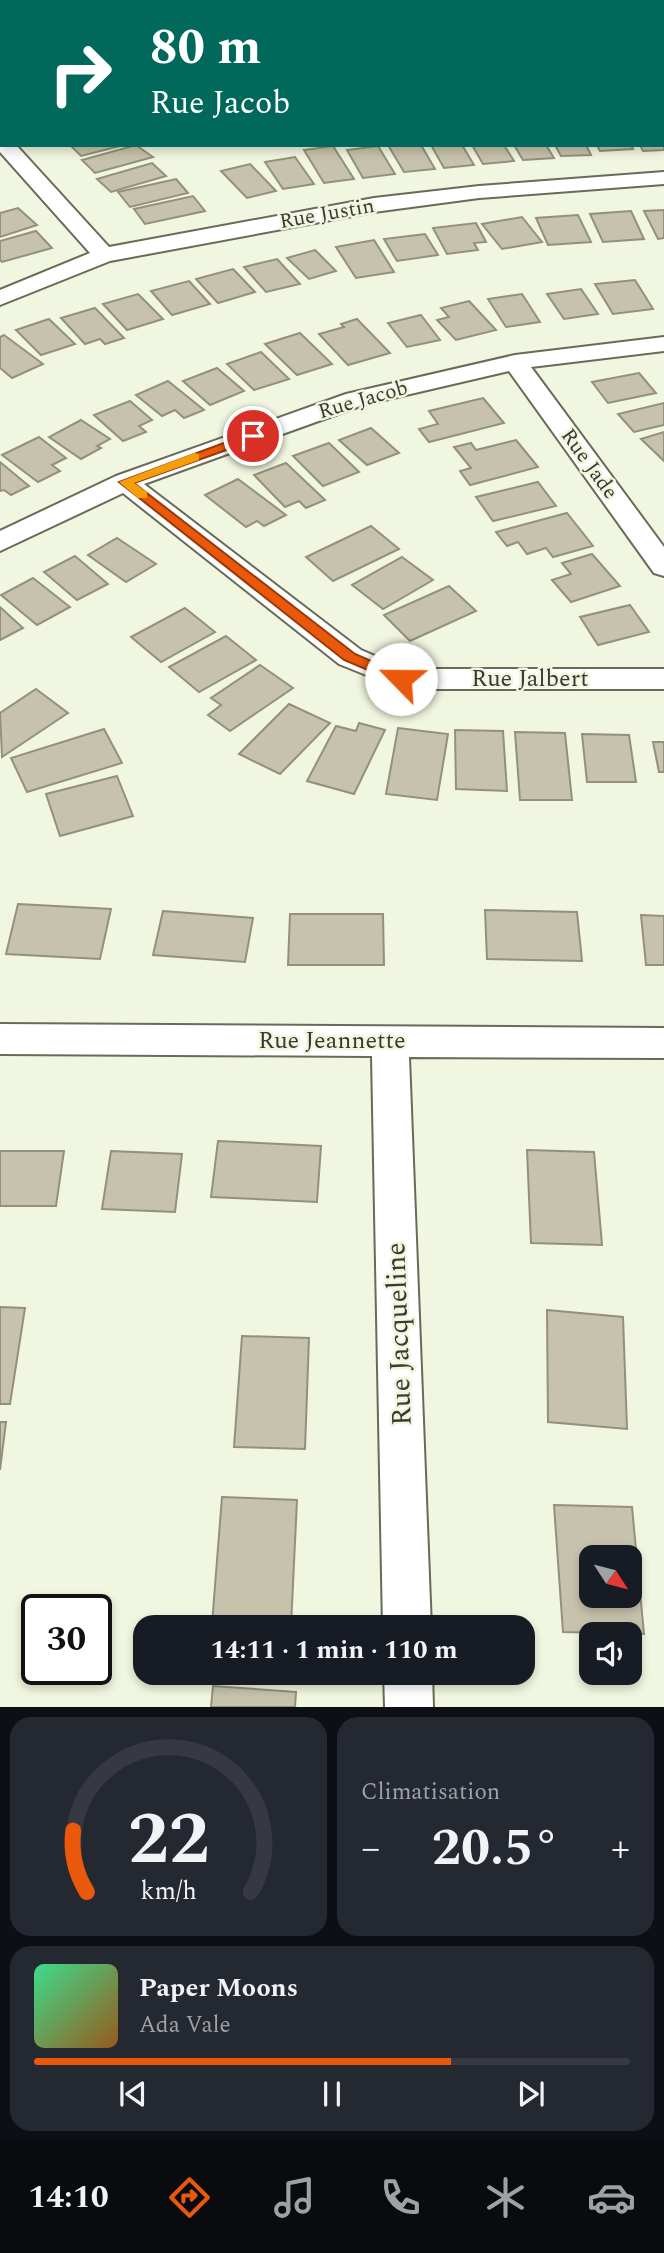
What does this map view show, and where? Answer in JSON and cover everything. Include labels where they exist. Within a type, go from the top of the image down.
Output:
[{"type":"street","points":[[7,147],[104,255]]},
{"type":"street","name":"Rue Justin","points":[[0,298],[104,255],[374,205],[479,192],[664,178]]},
{"type":"street","name":"Rue Jacob","points":[[0,542],[125,482],[355,399],[515,362],[664,344]]},
{"type":"street","name":"Rue Jade","points":[[515,362],[664,567]]},
{"type":"street","name":"Rue Jalbert","points":[[125,482],[349,657],[401,679],[664,679]]},
{"type":"street","name":"Rue Jeannette","points":[[0,1039],[664,1043]]},
{"type":"street","name":"Rue Jacqueline","points":[[390,1041],[407,1615]]},
{"type":"street","points":[[409,1685],[410,1707]]},
{"type":"building","points":[[72,147],[116,147],[81,156]]},
{"type":"building","points":[[129,147],[139,147],[153,157],[95,173],[82,160]]},
{"type":"building","points":[[334,147],[354,179],[324,183],[304,150]]},
{"type":"building","points":[[379,147],[395,174],[363,178],[347,150]]},
{"type":"building","points":[[389,147],[422,147],[435,169],[404,172]]},
{"type":"building","points":[[432,147],[463,147],[474,165],[444,168]]},
{"type":"building","points":[[473,147],[505,147],[514,161],[483,164]]},
{"type":"building","points":[[515,147],[547,147],[554,158],[523,160]]},
{"type":"building","points":[[556,147],[587,147],[591,155],[561,156]]},
{"type":"building","points":[[598,147],[633,149],[600,151]]},
{"type":"building","points":[[641,147],[664,147],[664,150],[643,151]]},
{"type":"building","points":[[295,157],[314,184],[283,189],[265,162]]},
{"type":"building","points":[[152,163],[166,176],[111,192],[97,179]]},
{"type":"building","points":[[250,164],[276,191],[247,198],[221,171]]},
{"type":"building","points":[[176,179],[188,193],[130,207],[118,192]]},
{"type":"building","points":[[193,196],[205,211],[145,224],[134,209]]},
{"type":"building","points":[[18,208],[37,225],[0,237],[0,213]]},
{"type":"building","points":[[664,210],[664,238],[658,239],[644,211]]},
{"type":"building","points":[[631,211],[644,239],[603,242],[590,214]]},
{"type":"building","points":[[578,215],[591,242],[548,245],[536,218]]},
{"type":"building","points":[[522,217],[542,242],[502,249],[482,224]]},
{"type":"building","points":[[476,223],[486,242],[474,243],[478,250],[447,254],[433,228]]},
{"type":"building","points":[[36,231],[52,248],[2,262],[0,260],[0,241]]},
{"type":"building","points":[[425,234],[438,255],[397,261],[384,239]]},
{"type":"building","points":[[374,240],[394,272],[356,278],[336,247]]},
{"type":"building","points":[[315,250],[336,271],[309,279],[287,258]]},
{"type":"building","points":[[277,259],[300,284],[266,292],[244,267]]},
{"type":"building","points":[[233,269],[255,292],[218,303],[196,279]]},
{"type":"building","points":[[635,280],[653,309],[613,314],[595,284]]},
{"type":"building","points":[[189,281],[210,304],[172,315],[151,291]]},
{"type":"building","points":[[581,289],[598,314],[564,319],[547,294]]},
{"type":"building","points":[[138,294],[163,319],[127,330],[103,304]]},
{"type":"building","points":[[522,294],[540,322],[506,327],[488,299]]},
{"type":"building","points":[[469,301],[496,330],[456,340],[437,320],[449,317],[441,308]]},
{"type":"building","points":[[95,308],[124,338],[105,344],[100,339],[85,344],[61,318]]},
{"type":"building","points":[[421,315],[440,340],[407,347],[388,323]]},
{"type":"building","points":[[49,319],[75,344],[41,355],[16,330]]},
{"type":"building","points":[[357,319],[390,353],[348,365],[319,334],[344,327],[341,324]]},
{"type":"building","points":[[300,333],[332,364],[297,375],[265,344]]},
{"type":"building","points":[[4,335],[43,364],[12,378],[0,368],[0,337]]},
{"type":"building","points":[[261,352],[289,379],[254,390],[227,364]]},
{"type":"building","points":[[217,368],[244,391],[210,405],[183,381]]},
{"type":"building","points":[[639,373],[656,393],[608,403],[592,382]]},
{"type":"building","points":[[168,381],[204,410],[184,418],[175,410],[162,416],[136,395]]},
{"type":"building","points":[[483,398],[504,423],[429,442],[419,429],[438,424],[429,411]]},
{"type":"building","points":[[130,401],[152,420],[139,426],[146,432],[123,441],[94,415]]},
{"type":"building","points":[[664,403],[664,425],[634,432],[618,414]]},
{"type":"building","points":[[81,420],[110,439],[97,446],[101,448],[81,459],[49,437]]},
{"type":"building","points":[[371,428],[399,453],[367,465],[339,440]]},
{"type":"building","points":[[664,432],[664,461],[641,439]]},
{"type":"building","points":[[39,437],[66,458],[52,465],[60,471],[38,482],[2,455]]},
{"type":"building","points":[[516,440],[538,467],[470,485],[460,471],[471,468],[454,447],[471,443],[476,450]]},
{"type":"building","points":[[329,443],[359,472],[323,486],[293,456]]},
{"type":"building","points":[[0,462],[29,486],[11,495],[4,490],[0,491]]},
{"type":"building","points":[[286,463],[325,500],[306,508],[299,501],[285,507],[254,475]]},
{"type":"building","points":[[238,479],[286,515],[264,526],[257,521],[246,527],[205,495]]},
{"type":"building","points":[[538,482],[556,506],[493,521],[476,497]]},
{"type":"building","points":[[567,513],[593,546],[553,557],[546,548],[527,554],[518,542],[507,546],[496,532]]},
{"type":"building","points":[[371,526],[399,549],[333,581],[306,557]]},
{"type":"building","points":[[117,538],[156,564],[126,582],[88,555]]},
{"type":"building","points":[[592,554],[620,586],[571,602],[552,580],[571,574],[562,563]]},
{"type":"building","points":[[75,556],[108,584],[77,600],[44,572]]},
{"type":"building","points":[[402,557],[433,580],[383,609],[352,585]]},
{"type":"building","points":[[33,578],[70,607],[37,625],[1,595]]},
{"type":"building","points":[[449,586],[476,611],[410,641],[384,615]]},
{"type":"building","points":[[630,605],[649,632],[598,645],[580,617]]},
{"type":"building","points":[[0,607],[23,628],[0,640]]},
{"type":"building","points":[[185,608],[215,632],[161,662],[131,637]]},
{"type":"building","points":[[226,636],[256,660],[199,692],[169,667]]},
{"type":"building","points":[[260,665],[293,688],[230,731],[208,715],[221,705],[211,698]]},
{"type":"building","points":[[36,689],[68,713],[2,757],[0,713]]},
{"type":"building","points":[[289,704],[330,723],[280,774],[239,754]]},
{"type":"building","points":[[359,723],[385,730],[354,794],[307,781],[336,726],[356,731]]},
{"type":"building","points":[[398,728],[448,734],[437,800],[386,794]]},
{"type":"building","points":[[104,729],[122,763],[27,792],[11,758]]},
{"type":"building","points":[[455,730],[503,731],[507,791],[456,789]]},
{"type":"building","points":[[515,732],[565,733],[572,800],[520,800]]},
{"type":"building","points":[[582,734],[629,735],[636,782],[587,782]]},
{"type":"building","points":[[653,742],[664,742],[664,772],[659,772]]},
{"type":"building","points":[[117,776],[133,816],[60,836],[46,794]]},
{"type":"building","points":[[18,904],[111,909],[100,959],[6,954]]},
{"type":"building","points":[[485,910],[577,912],[582,961],[487,959]]},
{"type":"building","points":[[163,911],[253,918],[245,962],[153,955]]},
{"type":"building","points":[[290,914],[383,914],[384,965],[288,965]]},
{"type":"building","points":[[641,915],[664,916],[664,965],[646,965]]},
{"type":"building","points":[[218,1141],[321,1146],[317,1202],[211,1197]]},
{"type":"building","points":[[527,1150],[594,1152],[602,1245],[531,1243]]},
{"type":"building","points":[[0,1151],[64,1151],[56,1206],[0,1206]]},
{"type":"building","points":[[111,1151],[182,1154],[175,1212],[102,1209]]},
{"type":"building","points":[[0,1307],[25,1308],[10,1404],[0,1404]]},
{"type":"building","points":[[547,1310],[623,1317],[627,1429],[548,1422]]},
{"type":"building","points":[[242,1336],[309,1338],[305,1449],[234,1447]]},
{"type":"building","points":[[0,1422],[6,1422],[0,1470]]},
{"type":"building","points":[[222,1497],[297,1500],[292,1615],[213,1615]]},
{"type":"building","points":[[554,1505],[632,1507],[636,1545],[579,1545],[579,1608],[642,1608],[644,1634],[642,1622],[579,1622],[579,1632],[563,1632]]},
{"type":"building","points":[[213,1686],[296,1692],[295,1707],[211,1707]]},
{"type":"slow traffic","points":[[142,495],[125,482],[194,457]]},
{"type":"route","points":[[253,436],[125,482],[349,657],[401,679]]}]
